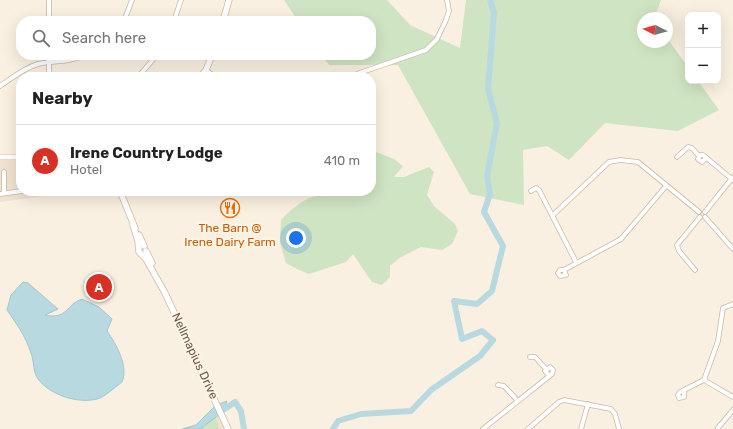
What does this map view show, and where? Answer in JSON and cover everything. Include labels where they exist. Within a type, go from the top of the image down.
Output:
[{"type":"main road","points":[[225,16],[229,0]]},
{"type":"main road","points":[[206,70],[210,60]]},
{"type":"main road","name":"Nellmapius Drive","points":[[122,196],[143,249],[217,402],[228,429]]},
{"type":"street","points":[[49,0],[49,16]]},
{"type":"street","points":[[126,16],[132,0]]},
{"type":"street","points":[[176,16],[181,0]]},
{"type":"street","points":[[362,72],[426,50],[438,37],[446,20],[449,11],[447,0]]},
{"type":"street","points":[[21,72],[26,69],[49,62],[72,60]]},
{"type":"street","points":[[142,72],[153,60]]},
{"type":"street","points":[[49,62],[49,72]]},
{"type":"street","points":[[0,86],[16,76]]},
{"type":"street","points":[[677,157],[688,147],[692,148],[699,156],[698,159],[700,162],[703,162],[705,158],[732,178],[705,214],[699,215],[678,243],[677,247],[695,270]]},
{"type":"street","points":[[0,157],[16,157]]},
{"type":"street","points":[[553,215],[612,161],[638,162],[699,215]]},
{"type":"street","points":[[4,172],[2,193],[16,192]]},
{"type":"street","points":[[564,270],[576,262],[621,239],[666,186]]},
{"type":"street","points":[[531,191],[536,188],[539,190],[576,262]]},
{"type":"street","points":[[705,214],[733,249]]},
{"type":"street","points":[[684,391],[704,380],[718,341],[722,312],[725,306],[733,304]]},
{"type":"street","points":[[483,429],[549,375],[545,372],[546,369],[536,357],[530,357]]},
{"type":"street","points":[[704,380],[733,397]]},
{"type":"street","points":[[498,385],[504,386],[518,401]]},
{"type":"street","points":[[528,429],[561,401],[566,400],[613,411],[619,429]]},
{"type":"street","points":[[580,429],[588,404]]},
{"type":"street","points":[[717,429],[733,410]]},
{"type":"shaded area","points":[[0,157],[16,158],[16,196],[44,196],[0,202]]},
{"type":"shaded area","points":[[220,414],[226,429],[186,429]]},
{"type":"green space","points":[[284,0],[387,0],[410,25],[460,48],[466,0],[661,0],[656,12],[637,12],[637,48],[673,48],[673,46],[685,63],[685,84],[700,84],[719,110],[678,131],[605,123],[569,160],[547,146],[523,150],[524,205],[470,194],[398,65],[329,65],[326,60],[376,60],[376,16],[295,16]]},
{"type":"green space","points":[[376,152],[394,159],[403,166],[394,177],[404,177],[429,167],[434,172],[427,195],[434,206],[455,224],[458,231],[452,244],[442,250],[421,247],[399,258],[390,266],[390,277],[382,285],[372,282],[353,254],[346,262],[309,274],[286,263],[280,243],[281,220],[295,207],[316,196],[376,196]]},
{"type":"green space","points":[[215,415],[219,429],[186,429]]},
{"type":"water","points":[[23,282],[28,283],[58,309],[45,315],[53,316],[63,313],[77,301],[82,299],[99,307],[112,319],[107,331],[118,349],[123,362],[124,376],[122,382],[103,396],[90,400],[65,397],[43,385],[36,376],[32,356],[26,341],[7,310],[11,295]]},
{"type":"water","points":[[227,401],[223,412],[200,429],[182,429],[196,425],[216,405]]},
{"type":"waterway","points":[[333,429],[338,421],[361,414],[411,411],[431,390],[480,356],[493,340],[482,331],[462,339],[454,301],[477,304],[492,291],[503,246],[484,212],[490,194],[487,176],[497,123],[488,89],[494,13],[490,0]]},
{"type":"waterway","points":[[217,414],[235,402],[241,411],[244,429]]},
{"type":"place","name":"The Barn @ Irene Dairy Farm","points":[[230,208]]},
{"type":"place","name":"Irene Country Lodge","points":[[99,287]]}]
